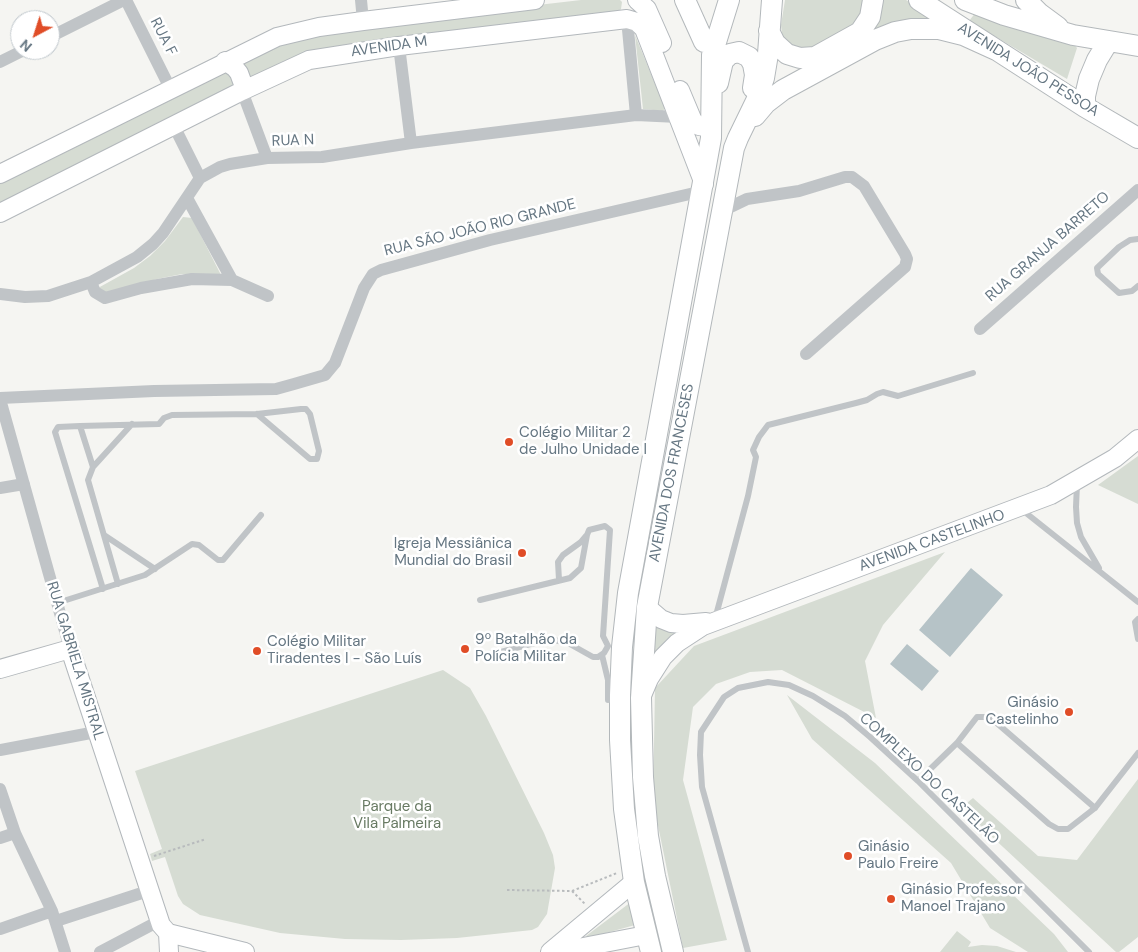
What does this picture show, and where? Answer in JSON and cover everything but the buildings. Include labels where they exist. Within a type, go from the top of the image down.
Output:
[{"type":"main road","points":[[685,0],[704,42],[708,132]]},
{"type":"main road","points":[[704,42],[712,20],[728,0]]},
{"type":"main road","name":"AVENIDA DOS FRANCESES","points":[[649,943],[632,875],[624,809],[620,740],[620,696],[615,646],[628,593],[703,187],[712,54],[728,0]]},
{"type":"main road","name":"AVENIDA DOS FRANCESES","points":[[673,952],[659,898],[648,836],[643,777],[641,698],[647,607],[721,216],[738,138],[759,93],[766,66],[772,0]]},
{"type":"main road","points":[[769,31],[775,43],[787,54],[800,58],[815,57],[860,32],[870,17],[873,0]]},
{"type":"main road","name":"AVENIDA JOÃO PESSOA","points":[[919,0],[1060,91],[1138,138]]},
{"type":"main road","name":"AVENIDA JOÃO PESSOA","points":[[965,0],[1004,15],[1077,36],[1138,46]]},
{"type":"main road","points":[[1026,0],[1049,21],[1077,36],[1086,52],[1080,74],[1070,85],[1060,91]]},
{"type":"main road","points":[[738,138],[766,103],[783,90],[876,40],[895,32],[911,29],[939,29],[963,35],[996,50]]},
{"type":"main road","points":[[1085,106],[1085,96],[1089,80],[1097,60],[1108,42]]},
{"type":"main road","points":[[708,132],[721,67],[727,56],[734,52],[739,52],[746,54],[752,60],[754,75],[752,93],[738,138]]},
{"type":"street","points":[[60,32],[125,0]]},
{"type":"street","name":"RUA F","points":[[125,0],[170,88]]},
{"type":"street","points":[[360,0],[363,21]]},
{"type":"street","name":"AVENIDA M","points":[[0,174],[170,88],[277,37],[363,21],[509,1],[535,0]]},
{"type":"street","points":[[636,115],[627,19],[639,2],[653,21],[691,117],[696,124],[708,132]]},
{"type":"street","points":[[627,19],[637,22],[644,28],[703,187]]},
{"type":"street","name":"AVENIDA M","points":[[0,213],[242,91],[309,60],[398,46],[627,19]]},
{"type":"street","points":[[398,46],[411,143]]},
{"type":"street","points":[[225,61],[239,73],[243,84],[242,91],[267,158]]},
{"type":"street","name":"RUA N","points":[[0,294],[25,297],[48,296],[91,282],[145,251],[163,233],[200,178],[220,167],[230,164],[267,158],[322,156],[636,115],[678,117]]},
{"type":"street","points":[[174,126],[200,178]]},
{"type":"street","points":[[721,216],[750,206],[764,197],[814,188],[845,177],[852,177],[864,186],[905,254],[907,259],[905,267],[806,354]]},
{"type":"street","name":"RUA SÃO JOÃO RIO GRANDE","points":[[0,398],[154,391],[276,389],[325,375],[335,363],[364,288],[373,274],[396,265],[490,240],[703,187]]},
{"type":"street","name":"RUA GRANJA BARRETO","points":[[980,329],[1138,190]]},
{"type":"street","points":[[187,198],[232,280]]},
{"type":"street","points":[[91,282],[96,292],[105,298],[141,288],[192,279],[232,280],[268,296]]},
{"type":"street","name":"RUA GABRIELA MISTRAL","points":[[0,398],[70,649],[148,891],[163,927],[169,952]]},
{"type":"street","name":"AVENIDA CASTELINHO","points":[[641,698],[656,667],[669,650],[694,631],[714,621],[1051,496],[1116,458],[1138,440]]},
{"type":"street","points":[[0,488],[24,484]]},
{"type":"street","name":"AVENIDA CASTELINHO","points":[[647,607],[661,619],[671,623],[683,624],[714,621]]},
{"type":"street","points":[[0,670],[70,649]]},
{"type":"street","points":[[0,750],[96,732]]},
{"type":"street","points":[[0,789],[15,832],[54,916],[65,952]]},
{"type":"street","points":[[0,838],[15,832]]},
{"type":"street","points":[[550,952],[595,914],[632,875]]},
{"type":"street","points":[[0,929],[148,891]]},
{"type":"street","points":[[100,952],[163,927],[215,949],[245,952]]},
{"type":"street","points":[[557,952],[649,943]]},
{"type":"lane","points":[[1138,239],[1130,240],[1119,247],[1097,268],[1098,274],[1119,293],[1132,291],[1138,286]]},
{"type":"lane","points":[[714,621],[748,496],[756,457],[753,450],[759,437],[768,426],[862,402],[883,392],[898,396],[973,373]]},
{"type":"lane","points":[[103,589],[55,432],[58,427],[158,424],[164,418],[172,415],[257,414],[306,409],[310,414],[319,451],[317,459],[310,458],[257,414]]},
{"type":"lane","points":[[118,584],[88,480],[92,467],[132,424]]},
{"type":"lane","points":[[80,426],[92,467]]},
{"type":"lane","points":[[1078,481],[1076,507],[1081,537],[1103,573]]},
{"type":"lane","points":[[1020,508],[1138,602]]},
{"type":"lane","points":[[57,604],[145,575],[192,544],[199,545],[218,560],[224,560],[261,515]]},
{"type":"lane","points":[[501,652],[549,639],[568,643],[593,657],[602,655],[615,646],[603,636],[610,530],[605,526],[589,530],[581,542],[563,555],[558,562],[559,580]]},
{"type":"lane","points":[[104,535],[155,569]]},
{"type":"lane","points":[[480,600],[570,578],[580,568],[587,535]]},
{"type":"lane","points":[[1138,619],[1135,622],[1138,639]]},
{"type":"lane","points":[[602,655],[608,680],[608,700]]},
{"type":"lane","name":"COMPLEXO DO CASTELÃO","points":[[748,952],[702,787],[701,732],[724,697],[738,688],[768,682],[789,685],[805,692],[845,716],[918,781],[1089,952]]},
{"type":"lane","points":[[918,781],[957,743],[977,717],[985,717],[992,719],[1095,808]]},
{"type":"lane","points":[[957,743],[1058,829],[1068,829],[1095,808],[1138,753]]},
{"type":"path","points":[[138,861],[206,839]]},
{"type":"path","points":[[507,890],[572,890],[632,875]]},
{"type":"path","points":[[572,890],[595,914]]},
{"type":"green space","points":[[581,0],[620,0],[622,2],[618,13],[330,50],[247,81],[239,64],[278,41],[323,30]]},
{"type":"green space","points":[[785,0],[868,0],[858,26],[810,50],[794,47],[786,41],[782,34],[781,25]]},
{"type":"green space","points":[[883,0],[906,0],[943,22],[868,39],[879,18]]},
{"type":"green space","points":[[976,12],[1072,42],[1077,48],[1067,79],[969,21]]},
{"type":"green space","points":[[635,35],[665,108],[663,111],[643,109]]},
{"type":"green space","points":[[225,71],[230,74],[234,83],[233,87],[0,206],[0,181]]},
{"type":"green space","points":[[183,217],[192,218],[221,275],[182,274],[157,279],[106,295],[98,288],[134,268],[150,256],[165,241]]},
{"type":"green space","points":[[1138,456],[1138,504],[1098,485],[1116,472]]},
{"type":"green space","points":[[945,552],[883,625],[865,661],[876,718],[782,670],[750,672],[716,684],[693,707],[683,780],[727,940],[683,948],[653,801],[655,688],[694,646]]},
{"type":"green space","points":[[655,623],[688,629],[653,664]]},
{"type":"green space","name":"Parque da Vila Palmeira","points":[[443,670],[470,688],[486,716],[553,855],[555,868],[547,914],[538,927],[532,930],[457,938],[345,939],[280,933],[200,915],[183,904],[178,896],[165,857],[152,861],[150,854],[162,849],[135,771]]},
{"type":"green space","points":[[787,695],[875,763],[1054,934],[1068,952],[1028,952],[990,928],[951,863],[812,739]]},
{"type":"green space","points":[[1138,779],[1138,937],[1119,952],[1116,952],[962,807],[973,798],[1038,856],[1077,860]]},
{"type":"green space","points":[[631,902],[635,925],[588,938],[586,936]]},
{"type":"green space","points":[[957,931],[971,942],[968,947],[982,945],[997,946],[1016,952],[940,952]]},
{"type":"shaded area","points":[[971,568],[1003,595],[950,657],[919,630]]},
{"type":"shaded area","points":[[907,644],[939,671],[922,691],[890,664]]},
{"type":"place","name":"Colégio Militar 2 de Julho Unidade I","points":[[509,442]]},
{"type":"place","name":"Igreja Messiânica Mundial do Brasil","points":[[522,553]]},
{"type":"place","name":"9º Batalhão da Polícia Militar","points":[[465,649]]},
{"type":"place","name":"Colégio Militar Tiradentes I - São Luís","points":[[257,651]]},
{"type":"place","name":"Ginásio Castelinho","points":[[1069,712]]},
{"type":"place","name":"Ginásio Paulo Freire","points":[[848,856]]},
{"type":"place","name":"Ginásio Professor Manoel Trajano","points":[[891,899]]}]
